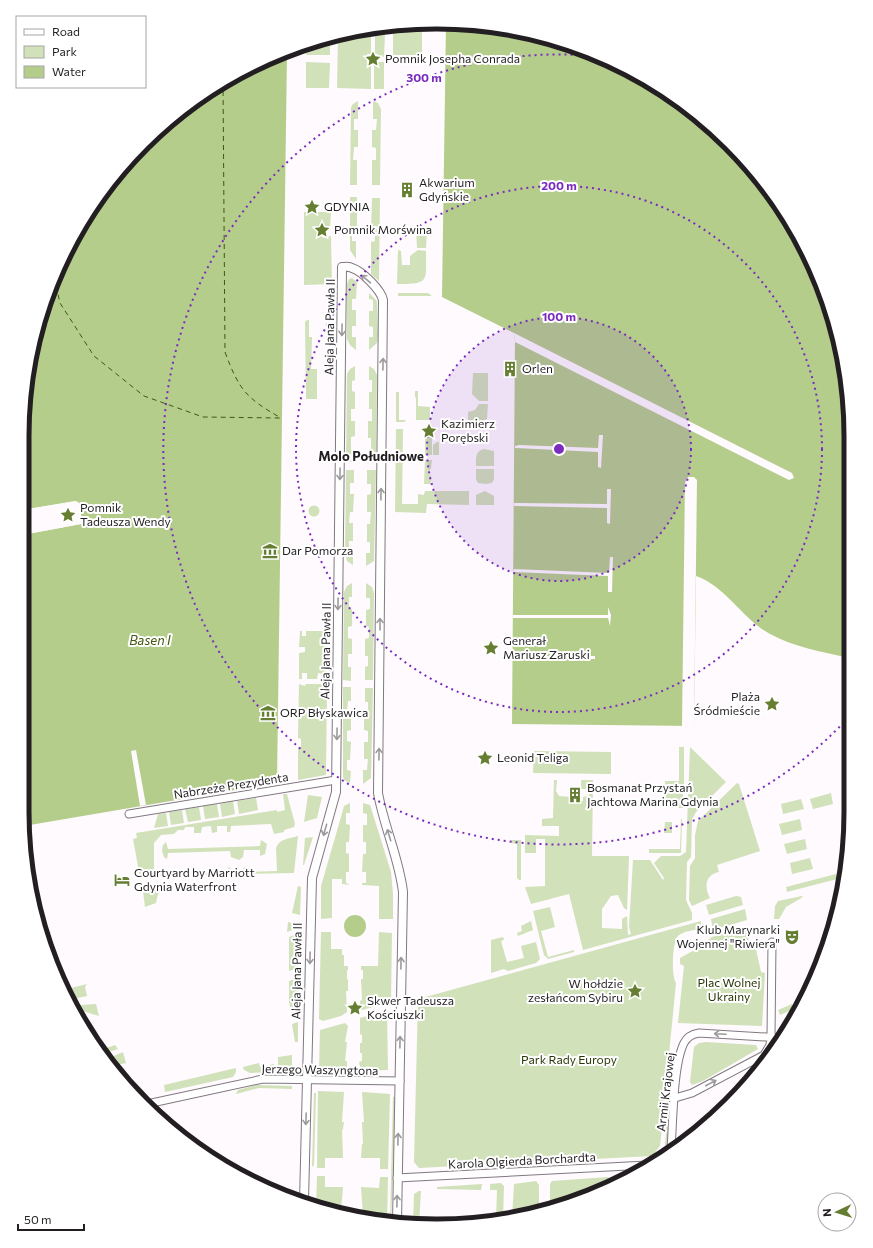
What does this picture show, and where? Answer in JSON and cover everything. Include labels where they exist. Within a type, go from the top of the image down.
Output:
[{"type":"street","name":"Aleja Jana Pawła II","points":[[308,1080],[312,878],[336,792],[342,267],[349,267],[354,269],[378,288],[383,300],[378,793],[398,864],[403,892],[400,1081]]},
{"type":"street","name":"Nabrzeże Prezydenta","points":[[129,814],[336,780]]},
{"type":"street","points":[[768,1048],[771,1037],[772,942]]},
{"type":"street","name":"Armii Krajowej","points":[[671,1144],[678,1067],[683,1045],[688,1038],[699,1033],[771,1037]]},
{"type":"street","points":[[771,1037],[775,1037]]},
{"type":"street","points":[[675,1098],[692,1093],[763,1055]]},
{"type":"street","points":[[304,1196],[308,1080]]},
{"type":"street","name":"Jerzego Waszyngtona","points":[[152,1104],[250,1081],[400,1081]]},
{"type":"street","points":[[397,1217],[400,1081]]},
{"type":"street","name":"Karola Olgierda Borchardta","points":[[397,1178],[637,1166]]},
{"type":"green space","points":[[422,30],[422,55],[393,55],[393,31]]},
{"type":"green space","points":[[385,33],[384,57],[378,57],[378,54],[375,54],[375,34]]},
{"type":"green space","points":[[371,34],[371,54],[367,54],[367,64],[371,64],[371,89],[337,88],[338,41]]},
{"type":"green space","points":[[330,43],[330,55],[306,55],[306,51]]},
{"type":"green space","points":[[306,62],[330,63],[329,88],[306,88]]},
{"type":"green space","points":[[378,62],[384,62],[384,89],[374,89],[374,64],[378,64]]},
{"type":"green space","points":[[358,101],[358,119],[354,119],[354,130],[358,130],[358,147],[354,147],[353,160],[357,160],[357,185],[350,185],[351,107]]},
{"type":"green space","points":[[373,101],[378,103],[381,109],[380,185],[372,185],[372,160],[376,160],[376,148],[372,147],[372,130],[376,130],[377,119],[373,119]]},
{"type":"green space","points":[[350,197],[357,197],[357,230],[352,230],[352,241],[356,241],[356,259],[350,250]]},
{"type":"green space","points":[[372,198],[380,198],[379,281],[371,274],[371,242],[375,241],[375,230],[371,230]]},
{"type":"green space","points":[[304,212],[331,212],[330,229],[323,227],[320,233],[323,238],[331,236],[332,284],[304,285]]},
{"type":"green space","points":[[416,228],[427,228],[426,248],[417,248]]},
{"type":"green space","points":[[398,250],[401,251],[402,265],[410,265],[410,256],[418,250],[426,251],[426,275],[421,282],[397,284]]},
{"type":"green space","points":[[352,278],[357,282],[356,299],[352,299],[352,310],[356,310],[356,326],[352,326],[352,337],[356,337],[356,350],[350,345],[347,339],[347,284],[349,279]]},
{"type":"green space","points":[[369,293],[377,301],[378,337],[377,343],[369,350],[369,337],[373,337],[373,327],[369,326],[369,311],[373,311],[373,300],[369,299]]},
{"type":"green space","points":[[398,293],[428,293],[432,296],[398,296]]},
{"type":"green space","points":[[309,320],[309,337],[312,337],[311,369],[317,369],[317,399],[306,399],[305,322]]},
{"type":"green space","points":[[355,366],[355,380],[352,381],[352,391],[355,392],[355,409],[351,409],[351,421],[355,421],[355,436],[351,437],[351,450],[354,450],[354,462],[346,462],[347,374],[350,369]]},
{"type":"green space","points":[[369,366],[374,369],[377,375],[376,463],[368,463],[368,449],[371,449],[371,438],[368,438],[368,421],[372,421],[372,409],[369,409],[369,392],[372,392],[372,380],[369,380]]},
{"type":"green space","points":[[473,373],[488,373],[488,401],[479,401],[472,394]]},
{"type":"green space","points":[[415,391],[418,391],[418,406],[430,407],[430,420],[416,420]]},
{"type":"green space","points":[[396,392],[399,392],[399,420],[406,420],[404,422],[396,422]]},
{"type":"green space","points":[[479,404],[488,404],[487,419],[483,421],[468,421],[468,412],[475,410]]},
{"type":"green space","points":[[425,427],[432,427],[432,455],[425,455],[425,431],[430,432],[430,429],[425,430]]},
{"type":"green space","points":[[396,429],[403,429],[402,504],[418,504],[418,494],[424,495],[425,491],[469,491],[469,505],[427,504],[426,513],[395,512]]},
{"type":"green space","points":[[439,442],[439,455],[433,455],[433,445]]},
{"type":"green space","points":[[484,449],[494,451],[494,466],[476,466],[476,458],[478,453]]},
{"type":"green space","points":[[425,460],[432,460],[431,468],[428,473],[431,476],[431,484],[424,484]]},
{"type":"green space","points":[[476,469],[494,469],[494,479],[492,483],[478,483],[476,479]]},
{"type":"green space","points":[[346,470],[354,470],[354,483],[350,483],[350,494],[354,494],[353,512],[350,512],[349,523],[353,523],[353,541],[349,541],[349,551],[353,552],[353,565],[347,561],[345,553]]},
{"type":"green space","points":[[367,470],[376,470],[374,561],[366,566],[366,553],[370,553],[370,542],[367,542],[367,524],[370,524],[371,512],[367,512],[367,495],[371,494],[371,484],[367,484]]},
{"type":"green space","points":[[485,491],[494,496],[494,505],[476,505],[476,495]]},
{"type":"green space","points":[[312,506],[316,506],[318,507],[318,515],[312,516],[309,513],[309,509]]},
{"type":"green space","points":[[352,583],[352,597],[349,597],[349,609],[352,609],[352,626],[348,627],[348,638],[352,639],[352,654],[348,654],[348,667],[351,667],[351,681],[343,680],[344,592],[347,586]]},
{"type":"green space","points":[[366,583],[372,587],[374,593],[373,680],[365,680],[365,667],[368,666],[368,656],[365,656],[365,639],[369,638],[369,627],[366,626],[366,610],[370,609],[370,598],[366,598]]},
{"type":"green space","points":[[300,631],[302,631],[302,636],[306,636],[306,631],[323,631],[325,634],[326,680],[324,679],[324,674],[318,673],[317,679],[307,679],[307,673],[302,673],[302,679],[299,679],[299,653],[305,652],[305,647],[299,647]]},
{"type":"green space","points":[[299,684],[305,686],[306,684],[327,684],[326,775],[298,780],[298,747],[301,747],[301,739],[298,738]]},
{"type":"green space","points":[[343,687],[351,687],[351,701],[348,701],[347,712],[351,713],[351,730],[347,731],[347,741],[351,742],[350,760],[347,760],[347,770],[351,771],[350,783],[344,780],[343,776]]},
{"type":"green space","points":[[365,688],[373,688],[371,778],[363,784],[363,770],[367,770],[368,759],[364,759],[364,742],[368,742],[368,731],[364,730],[364,713],[368,713],[368,702],[365,702]]},
{"type":"green space","points":[[679,747],[684,747],[684,786],[665,785],[665,781],[679,781]]},
{"type":"green space","points":[[690,747],[726,782],[696,812],[692,819],[691,857],[687,862],[686,900],[692,913],[692,920],[583,950],[569,894],[531,904],[525,887],[545,886],[545,839],[536,839],[536,853],[525,853],[525,835],[559,836],[559,826],[542,826],[542,819],[553,818],[554,780],[557,780],[556,791],[559,796],[573,797],[573,801],[583,801],[583,797],[589,796],[589,789],[581,789],[581,780],[593,780],[592,856],[629,856],[627,910],[624,908],[618,895],[611,896],[602,909],[602,928],[622,929],[622,919],[627,916],[628,935],[631,934],[629,927],[633,860],[650,860],[663,880],[664,878],[654,863],[661,856],[680,856],[686,852]]},
{"type":"green space","points":[[534,751],[611,752],[611,774],[533,773]]},
{"type":"green space","points":[[737,783],[739,784],[760,851],[717,865],[719,872],[711,876],[707,882],[707,890],[710,898],[692,906],[689,900],[690,866],[695,858],[695,835],[698,821]]},
{"type":"green space","points":[[665,790],[683,790],[683,808],[665,808]]},
{"type":"green space","points":[[831,793],[833,804],[813,809],[810,799]]},
{"type":"green space","points":[[283,794],[287,794],[295,824],[294,827],[284,830],[284,832],[274,834],[271,824],[231,826],[230,832],[227,832],[227,826],[217,826],[217,832],[212,833],[211,826],[202,827],[201,833],[194,833],[194,827],[185,827],[184,830],[178,830],[174,834],[161,835],[154,843],[154,871],[157,871],[158,874],[227,872],[229,867],[233,871],[232,874],[140,877],[133,839],[137,838],[136,833],[277,810],[277,812],[285,810]]},
{"type":"green space","points":[[308,795],[322,797],[317,818],[304,822]]},
{"type":"green space","points":[[256,798],[258,810],[239,814],[237,801]]},
{"type":"green space","points":[[801,799],[804,809],[783,814],[781,804]]},
{"type":"green space","points":[[233,801],[235,814],[222,817],[220,804]]},
{"type":"green space","points":[[350,803],[350,813],[346,813],[346,824],[350,825],[349,842],[346,842],[346,853],[349,854],[349,872],[346,872],[346,883],[350,885],[342,884],[342,879],[332,879],[332,918],[321,919],[321,886],[344,806]]},
{"type":"green space","points":[[363,803],[370,805],[391,872],[393,919],[379,919],[379,886],[362,885],[362,883],[366,883],[366,872],[362,872],[363,854],[366,854],[366,842],[363,842],[363,825],[367,825],[367,814],[363,813]]},
{"type":"green space","points":[[217,804],[219,817],[205,819],[203,806]]},
{"type":"green space","points":[[199,807],[201,820],[188,822],[185,809]]},
{"type":"green space","points":[[182,810],[184,823],[171,825],[169,812]]},
{"type":"green space","points":[[166,813],[168,826],[154,828],[158,814]]},
{"type":"green space","points":[[681,819],[681,853],[649,853],[649,849],[680,849]]},
{"type":"green space","points":[[800,819],[802,830],[782,835],[779,824]]},
{"type":"green space","points":[[665,822],[672,822],[672,833],[664,833]]},
{"type":"green space","points":[[298,836],[294,873],[242,874],[241,870],[245,867],[247,872],[277,871],[276,848],[280,842],[285,839]]},
{"type":"green space","points":[[313,837],[304,865],[303,865],[305,838]]},
{"type":"green space","points":[[805,839],[807,849],[787,854],[784,844]]},
{"type":"green space","points":[[261,840],[267,844],[265,854],[260,856],[260,850],[244,850],[243,857],[239,860],[231,857],[230,851],[168,853],[167,859],[164,857],[162,851],[163,845],[166,842],[168,849],[260,846]]},
{"type":"green space","points":[[511,840],[521,840],[521,880],[517,878],[517,844],[511,843]]},
{"type":"green space","points":[[810,858],[813,869],[792,874],[790,863]]},
{"type":"green space","points":[[836,874],[837,879],[787,892],[786,887]]},
{"type":"green space","points":[[298,886],[301,887],[300,915],[292,913]]},
{"type":"green space","points":[[159,889],[156,903],[145,907],[143,891]]},
{"type":"green space","points":[[736,896],[741,897],[743,905],[709,915],[706,905]]},
{"type":"green space","points":[[803,897],[786,907],[779,919],[774,919],[775,906],[778,901]]},
{"type":"green space","points":[[550,907],[555,927],[541,931],[548,957],[574,950],[574,952],[548,959],[544,955],[533,911]]},
{"type":"green space","points":[[745,909],[747,920],[713,930],[711,919]]},
{"type":"green space","points":[[531,921],[533,930],[518,936],[517,933],[522,931],[521,926]]},
{"type":"green space","name":"Park Rady Europy","points":[[701,921],[701,929],[679,935],[675,943],[673,973],[676,983],[660,1146],[652,1156],[419,1168],[414,1162],[418,999]]},
{"type":"green space","points":[[288,922],[300,925],[300,927],[287,932]]},
{"type":"green space","name":"Plac Wolnej Ukrainy","points":[[750,927],[748,941],[744,947],[755,945],[761,972],[765,973],[762,1026],[678,1023],[684,966],[680,964],[680,958],[698,948],[712,937]]},
{"type":"green space","points":[[321,932],[331,932],[331,949],[342,949],[342,955],[344,955],[344,966],[348,966],[348,991],[346,991],[347,1012],[341,1016],[323,1021],[319,1019]]},
{"type":"green space","points":[[379,932],[392,933],[391,1002],[362,1010],[360,1008],[360,1001],[362,1000],[361,979],[363,979],[363,970],[361,970],[361,966],[378,966]]},
{"type":"green space","points":[[300,933],[299,968],[289,971],[289,937]]},
{"type":"green space","points":[[503,937],[504,940],[501,941],[507,962],[524,958],[521,946],[536,942],[540,959],[536,963],[508,971],[504,969],[491,973],[491,940]]},
{"type":"green space","points":[[299,978],[299,1014],[292,1015],[289,1002],[289,981]]},
{"type":"green space","points":[[87,984],[85,987],[87,996],[75,999],[69,988]]},
{"type":"green space","points":[[96,1004],[99,1016],[82,1011],[79,1006]]},
{"type":"green space","points":[[792,1004],[793,1007],[792,1010],[780,1015],[778,1010]]},
{"type":"green space","points":[[387,1011],[388,1070],[361,1071],[359,1062],[362,1061],[362,1053],[360,1053],[362,1035],[360,1034],[360,1018]]},
{"type":"green space","points":[[298,1022],[298,1042],[295,1042],[292,1024]]},
{"type":"green space","points":[[345,1023],[348,1026],[345,1042],[347,1042],[345,1061],[347,1061],[347,1070],[319,1070],[320,1030]]},
{"type":"green space","points":[[706,1042],[756,1045],[758,1049],[703,1081],[692,1085],[690,1082],[694,1047],[699,1043]]},
{"type":"green space","points":[[115,1045],[118,1049],[108,1052],[105,1049]]},
{"type":"green space","points":[[123,1052],[126,1063],[117,1065],[111,1057]]},
{"type":"green space","points":[[292,1055],[292,1066],[278,1065],[278,1057]]},
{"type":"green space","points":[[259,1063],[260,1067],[274,1064],[276,1072],[250,1073],[244,1070],[243,1067]]},
{"type":"green space","points":[[236,1068],[236,1072],[233,1077],[165,1092],[164,1085]]},
{"type":"green space","points":[[671,1074],[673,1074],[667,1146],[665,1145]]},
{"type":"green space","points":[[256,1085],[292,1086],[292,1089],[259,1088],[236,1094],[238,1090]]},
{"type":"green space","points":[[318,1091],[344,1092],[342,1122],[344,1122],[342,1130],[343,1158],[325,1158],[325,1168],[317,1168]]},
{"type":"green space","points":[[362,1092],[390,1094],[388,1169],[380,1169],[380,1158],[361,1158],[363,1144],[362,1122],[364,1122]]},
{"type":"green space","points":[[314,1093],[316,1093],[314,1165],[312,1167]]},
{"type":"green space","points":[[393,1097],[396,1097],[391,1217]]},
{"type":"green space","points":[[317,1176],[325,1176],[325,1187],[343,1187],[341,1207],[316,1200]]},
{"type":"green space","points":[[380,1177],[388,1177],[387,1216],[363,1212],[361,1187],[379,1188]]},
{"type":"green space","points":[[608,1177],[610,1180],[550,1202],[550,1184],[552,1181]]},
{"type":"green space","points":[[536,1181],[539,1185],[539,1206],[512,1212],[514,1184]]},
{"type":"green space","points":[[501,1183],[504,1186],[503,1213],[496,1215],[497,1190],[490,1190],[490,1184]]},
{"type":"green space","points":[[482,1184],[481,1190],[437,1189],[437,1187]]},
{"type":"green space","points":[[421,1191],[419,1218],[413,1218],[414,1194]]},
{"type":"water","points":[[446,29],[490,32],[516,37],[542,43],[592,60],[617,71],[663,98],[685,113],[705,130],[725,148],[743,168],[760,188],[775,210],[802,256],[813,281],[830,331],[841,383],[843,410],[844,657],[799,646],[779,639],[760,628],[717,588],[696,576],[694,726],[512,724],[514,333],[442,297]]},
{"type":"water","name":"Basen I","points":[[287,58],[277,783],[30,825],[29,534],[81,524],[82,521],[76,501],[29,509],[29,436],[32,383],[43,331],[60,281],[71,256],[98,210],[113,188],[148,148],[188,113],[210,98],[256,71]]},
{"type":"water","points":[[355,915],[363,918],[366,926],[363,934],[355,937],[347,934],[344,926],[347,918]]},
{"type":"pier","points":[[514,333],[792,473],[794,478],[789,480],[515,342]]},
{"type":"pier","points":[[599,435],[603,435],[601,468],[598,467],[598,452],[515,448],[515,446],[519,445],[598,448]]},
{"type":"pier","points":[[688,477],[694,477],[697,480],[694,726],[682,726],[685,482]]},
{"type":"pier","points":[[607,489],[611,489],[610,524],[607,523],[607,508],[514,506],[514,503],[607,504]]},
{"type":"pier","points":[[76,501],[79,503],[82,521],[81,524],[29,534],[29,531],[79,523],[80,521],[76,503],[29,511],[29,509]]},
{"type":"pier","points":[[610,557],[613,557],[612,592],[608,592],[608,576],[513,572],[514,569],[609,573]]},
{"type":"pier","points":[[608,607],[611,615],[610,626],[608,618],[513,618],[513,615],[608,615]]},
{"type":"pier","points":[[595,656],[595,659],[512,659],[512,657]]},
{"type":"pier","points":[[136,750],[146,805],[140,806],[131,751]]},
{"type":"ferry route","points":[[223,90],[225,352],[235,376],[245,392],[259,405],[281,418]]},
{"type":"ferry route","points":[[57,290],[60,303],[94,356],[144,396],[203,417],[280,418]]},
{"type":"place","name":"Pomnik Josepha Conrada","points":[[373,59]]},
{"type":"place","name":"Akwarium Gdyńskie","points":[[407,190]]},
{"type":"place","name":"GDYNIA","points":[[312,207]]},
{"type":"place","name":"Pomnik Morświna","points":[[322,230]]},
{"type":"place","name":"Orlen","points":[[510,369]]},
{"type":"place","name":"Kazimierz Porębski","points":[[429,431]]},
{"type":"place","name":"Pomnik Tadeusza Wendy","points":[[68,515]]},
{"type":"place","name":"Dar Pomorza","points":[[270,551]]},
{"type":"place","name":"Generał Mariusz Zaruski","points":[[491,648]]},
{"type":"place","name":"Plaża Śródmieście","points":[[772,704]]},
{"type":"place","name":"ORP Błyskawica","points":[[268,713]]},
{"type":"place","name":"Leonid Teliga","points":[[485,758]]},
{"type":"place","name":"Bosmanat Przystań Jachtowa Marina Gdynia","points":[[575,795]]},
{"type":"place","name":"Courtyard by Marriott Gdynia Waterfront","points":[[122,880]]},
{"type":"place","name":"Klub Marynarki Wojennej \"Riwiera\"","points":[[792,937]]},
{"type":"place","name":"W hołdzie zesłańcom Sybiru","points":[[635,991]]},
{"type":"place","name":"Skwer Tadeusza Kościuszki","points":[[355,1008]]},
{"type":"district","name":"Molo Południowe","points":[[371,456]]}]
